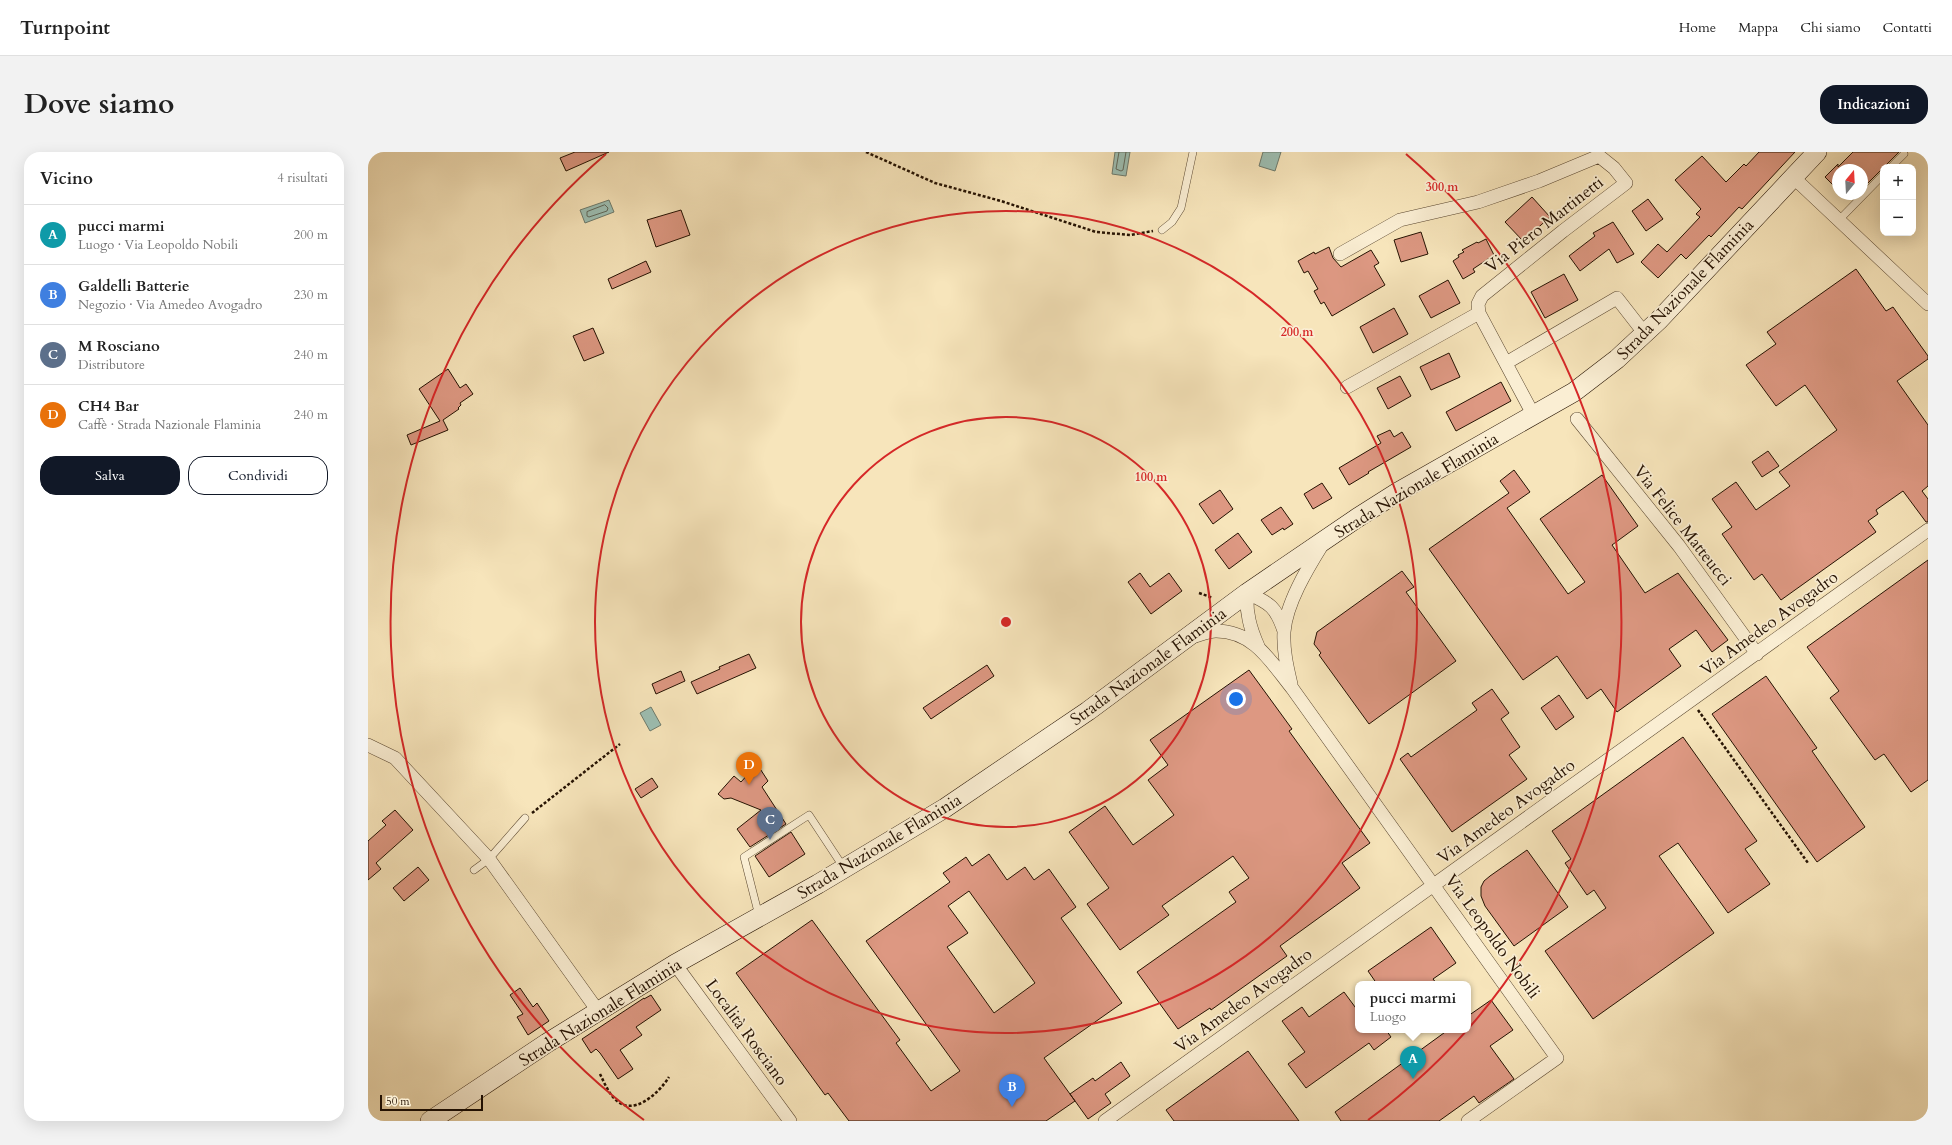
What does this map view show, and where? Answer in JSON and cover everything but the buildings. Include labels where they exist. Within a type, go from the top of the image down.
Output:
[{"type":"main road","name":"Strada Nazionale Flaminia","points":[[430,1121],[547,1043],[675,964],[844,868],[951,804],[1088,711],[1247,593],[1325,539],[1398,492],[1574,392],[1617,359],[1645,334],[1817,152]]},
{"type":"street","name":"Via Piero Martinetti","points":[[1340,254],[1400,220],[1478,202],[1539,181],[1599,154],[1626,182],[1482,296],[1478,304],[1479,314]]},
{"type":"street","points":[[1793,177],[1928,304]]},
{"type":"street","points":[[1506,363],[1617,298],[1645,334]]},
{"type":"street","points":[[1347,387],[1479,314],[1534,416]]},
{"type":"street","name":"Via Felice Matteucci","points":[[1577,419],[1678,546],[1758,654]]},
{"type":"street","name":"Via Amedeo Avogadro","points":[[1104,1121],[1758,654],[1928,530]]},
{"type":"street","name":"Via Leopoldo Nobili","points":[[1284,631],[1293,600],[1308,568],[1325,539]]},
{"type":"street","name":"Via Leopoldo Nobili","points":[[1292,688],[1286,659],[1284,631],[1278,614],[1265,601],[1247,593],[1246,610],[1250,628],[1258,646],[1292,688],[1558,1058],[1468,1121]]},
{"type":"street","name":"Via Leopoldo Nobili","points":[[1185,639],[1215,630],[1236,634],[1258,646]]},
{"type":"street","points":[[368,745],[395,758],[489,859],[598,1011]]},
{"type":"street","name":"Località Rosciano","points":[[675,964],[790,1121]]},
{"type":"lane","points":[[1162,230],[1172,222],[1181,208],[1194,152]]},
{"type":"lane","points":[[1894,164],[1904,154]]},
{"type":"lane","points":[[1839,220],[1880,178]]},
{"type":"lane","points":[[759,917],[744,857],[809,815],[844,868]]},
{"type":"lane","points":[[474,870],[489,859],[525,818]]},
{"type":"path","points":[[866,152],[935,183],[1001,201],[1096,232],[1130,235],[1162,230]]},
{"type":"path","points":[[1691,701],[1808,864]]},
{"type":"path","points":[[525,818],[620,744]]},
{"type":"path","points":[[600,1074],[614,1098],[621,1104],[628,1107],[638,1105],[661,1089],[669,1077]]},
{"type":"water","points":[[1115,152],[1130,152],[1126,176],[1112,174]]},
{"type":"water","points":[[1263,152],[1281,152],[1275,171],[1259,166]]},
{"type":"water","points":[[609,200],[614,212],[585,223],[580,210]]},
{"type":"water","points":[[651,707],[661,725],[650,731],[640,713]]},
{"type":"place","name":"CH4 Bar","points":[[749,785]]},
{"type":"place","name":"M Rosciano","points":[[770,840]]},
{"type":"place","name":"pucci marmi","points":[[1413,1079]]},
{"type":"place","name":"Galdelli Batterie","points":[[1012,1107]]}]
